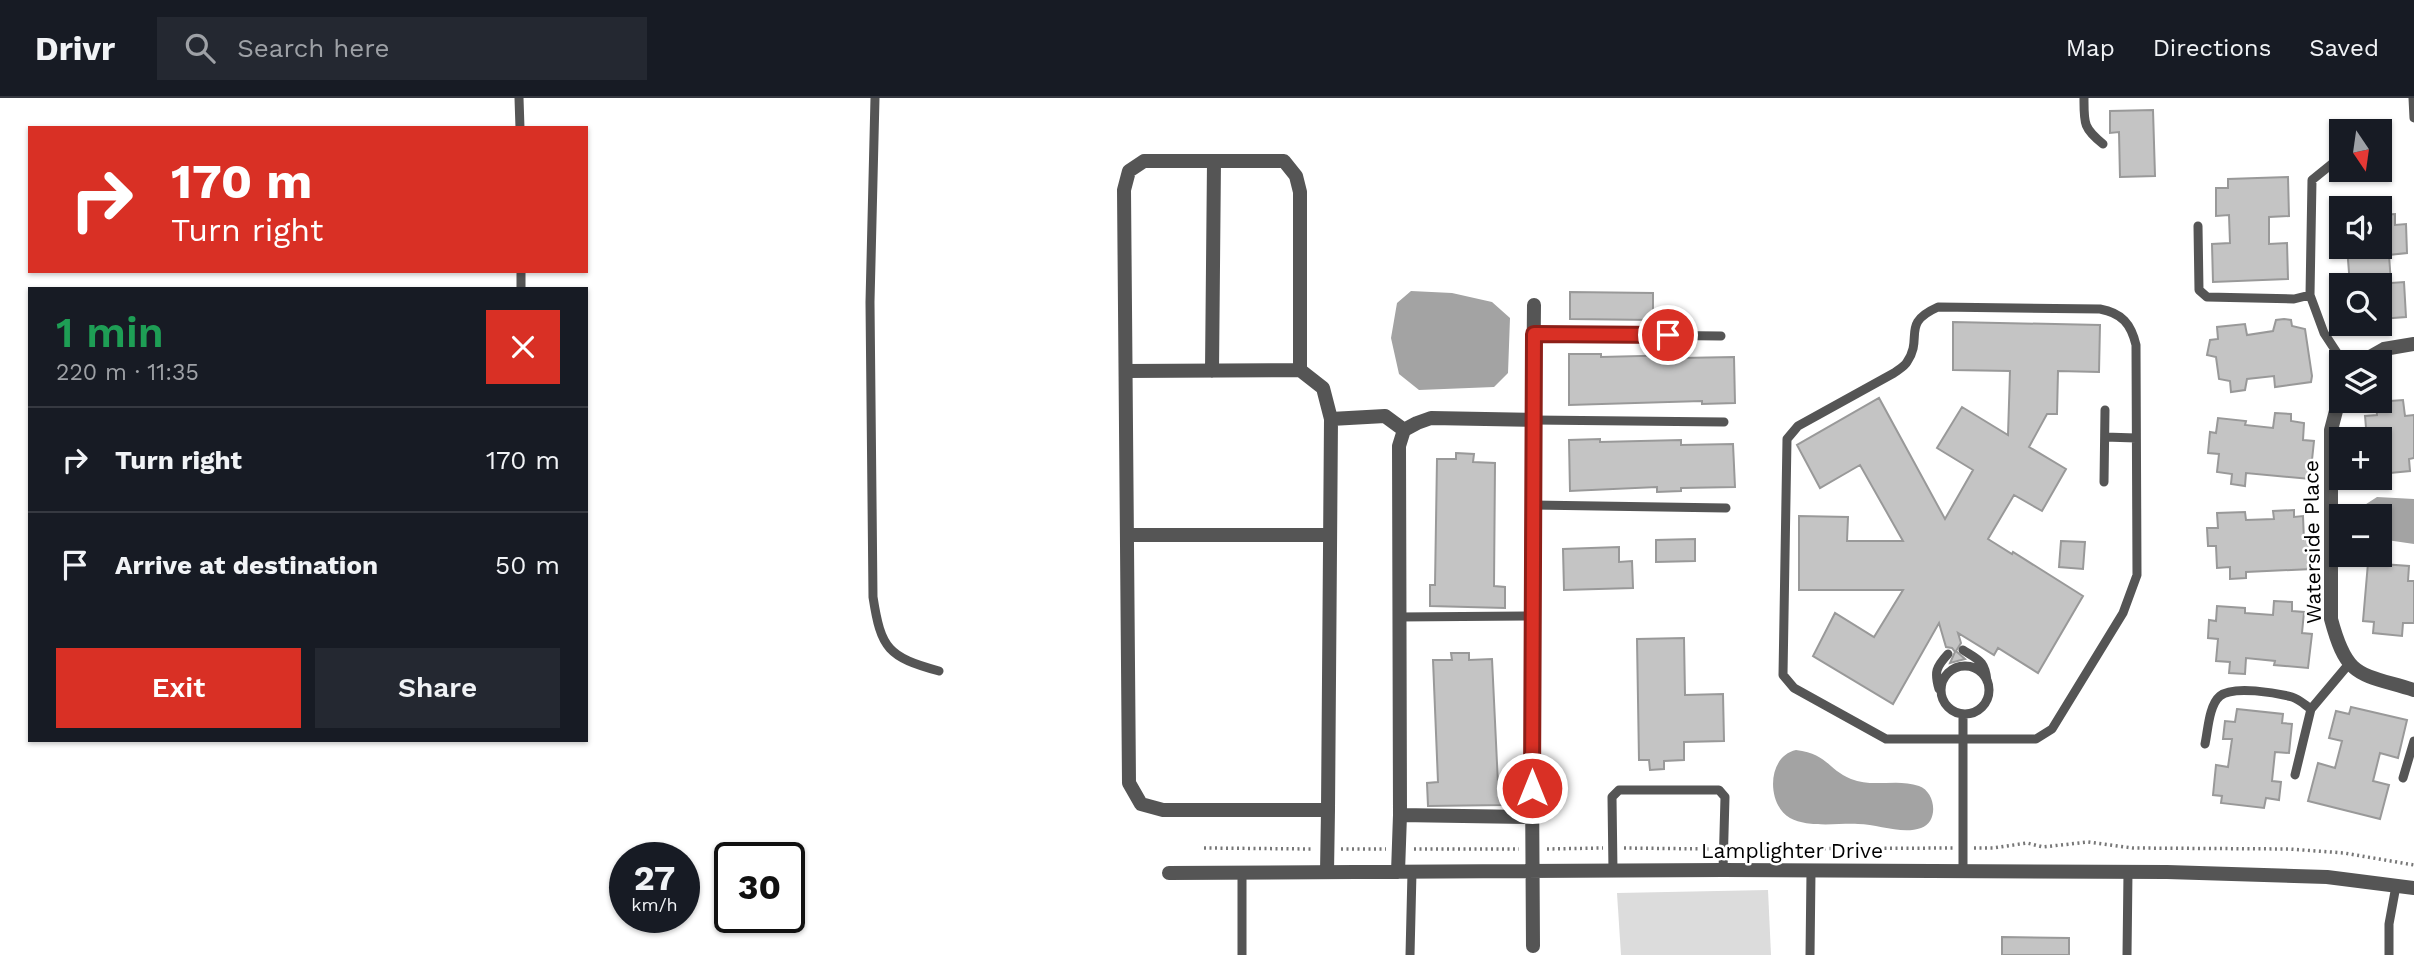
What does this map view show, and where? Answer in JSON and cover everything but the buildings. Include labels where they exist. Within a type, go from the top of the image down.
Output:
[{"type":"street","points":[[1300,370],[1300,191],[1296,176],[1284,161],[1144,160],[1129,171],[1124,190],[1129,783],[1141,804],[1163,810],[1328,810]]},
{"type":"street","points":[[1212,371],[1214,161]]},
{"type":"street","points":[[1533,946],[1531,616],[1534,304]]},
{"type":"street","points":[[2382,350],[2414,344]]},
{"type":"street","points":[[1126,371],[1300,370],[1323,388],[1331,419],[1327,872]]},
{"type":"street","name":"Waterside Place","points":[[2335,413],[2331,430],[2331,619],[2337,642],[2348,665]]},
{"type":"street","points":[[1331,419],[1385,416],[1404,430]]},
{"type":"street","points":[[1405,872],[1399,849],[1399,446],[1404,430],[1431,418],[1534,420]]},
{"type":"street","points":[[1127,535],[1330,535]]},
{"type":"street","points":[[2348,665],[2363,675],[2414,690]]},
{"type":"street","points":[[1400,815],[1533,817]]},
{"type":"street","name":"Lamplighter Drive","points":[[1169,873],[1723,870],[2128,872],[2328,877],[2414,888]]},
{"type":"lane","points":[[519,98],[520,126]]},
{"type":"lane","points":[[875,98],[870,302],[873,597],[878,629],[889,650],[910,663],[939,671]]},
{"type":"lane","points":[[2084,98],[2084,121],[2088,132],[2103,144]]},
{"type":"lane","points":[[2413,98],[2414,118]]},
{"type":"lane","points":[[2329,166],[2312,180],[2310,295],[2324,333],[2335,350]]},
{"type":"lane","points":[[2198,226],[2199,290],[2207,297],[2294,299],[2310,295]]},
{"type":"lane","points":[[1938,307],[2100,309],[2121,316],[2130,324],[2136,345],[2136,438],[2137,575],[2123,613],[2052,729],[2036,738],[1886,739],[1794,688],[1783,675],[1787,439],[1798,426],[1894,373],[1907,363],[1915,325],[1924,313],[1938,307]]},
{"type":"lane","points":[[1534,334],[1721,336]]},
{"type":"lane","points":[[2105,410],[2105,482]]},
{"type":"lane","points":[[1534,420],[1724,422]]},
{"type":"lane","points":[[2105,437],[2136,438]]},
{"type":"lane","points":[[1533,505],[1726,508]]},
{"type":"lane","points":[[1399,617],[1531,616]]},
{"type":"lane","points":[[1948,653],[1937,666],[1935,673],[1941,694],[1948,708],[1963,714],[1971,713],[1984,705],[1987,698],[1986,668],[1963,650]]},
{"type":"lane","points":[[2295,775],[2311,709],[2348,665]]},
{"type":"lane","points":[[1941,694],[1944,678],[1956,668],[1972,668],[1984,676],[1987,683]]},
{"type":"lane","points":[[2205,744],[2214,705],[2221,695],[2230,691],[2295,698],[2311,709]]},
{"type":"lane","points":[[1963,714],[1963,871]]},
{"type":"lane","points":[[2403,778],[2414,741]]},
{"type":"lane","points":[[1613,871],[1612,797],[1619,789],[1719,790],[1725,797],[1723,870]]},
{"type":"lane","points":[[1405,872],[1410,955]]},
{"type":"lane","points":[[1810,955],[1811,872]]},
{"type":"lane","points":[[2127,955],[2128,872]]},
{"type":"lane","points":[[1242,873],[1242,955]]},
{"type":"lane","points":[[2389,955],[2389,924],[2396,886]]},
{"type":"path","points":[[1204,848],[1993,848],[2027,843],[2043,846],[2088,842],[2133,848],[2344,852],[2414,865]]},
{"type":"shaded area","points":[[1411,291],[1452,293],[1492,302],[1510,318],[1508,373],[1494,387],[1419,390],[1399,374],[1391,338],[1397,303]]},
{"type":"shaded area","points":[[2377,497],[2414,499],[2414,544],[2392,541],[2392,504],[2366,504]]},
{"type":"shaded area","points":[[1796,750],[1821,758],[1843,775],[1859,782],[1902,783],[1925,789],[1932,800],[1931,820],[1921,828],[1898,830],[1866,824],[1814,824],[1790,818],[1777,802],[1773,781],[1779,761]]},
{"type":"shaded area","points":[[1768,890],[1771,955],[1621,955],[1617,893]]},
{"type":"route","points":[[1532,788],[1534,334],[1668,335]]}]
